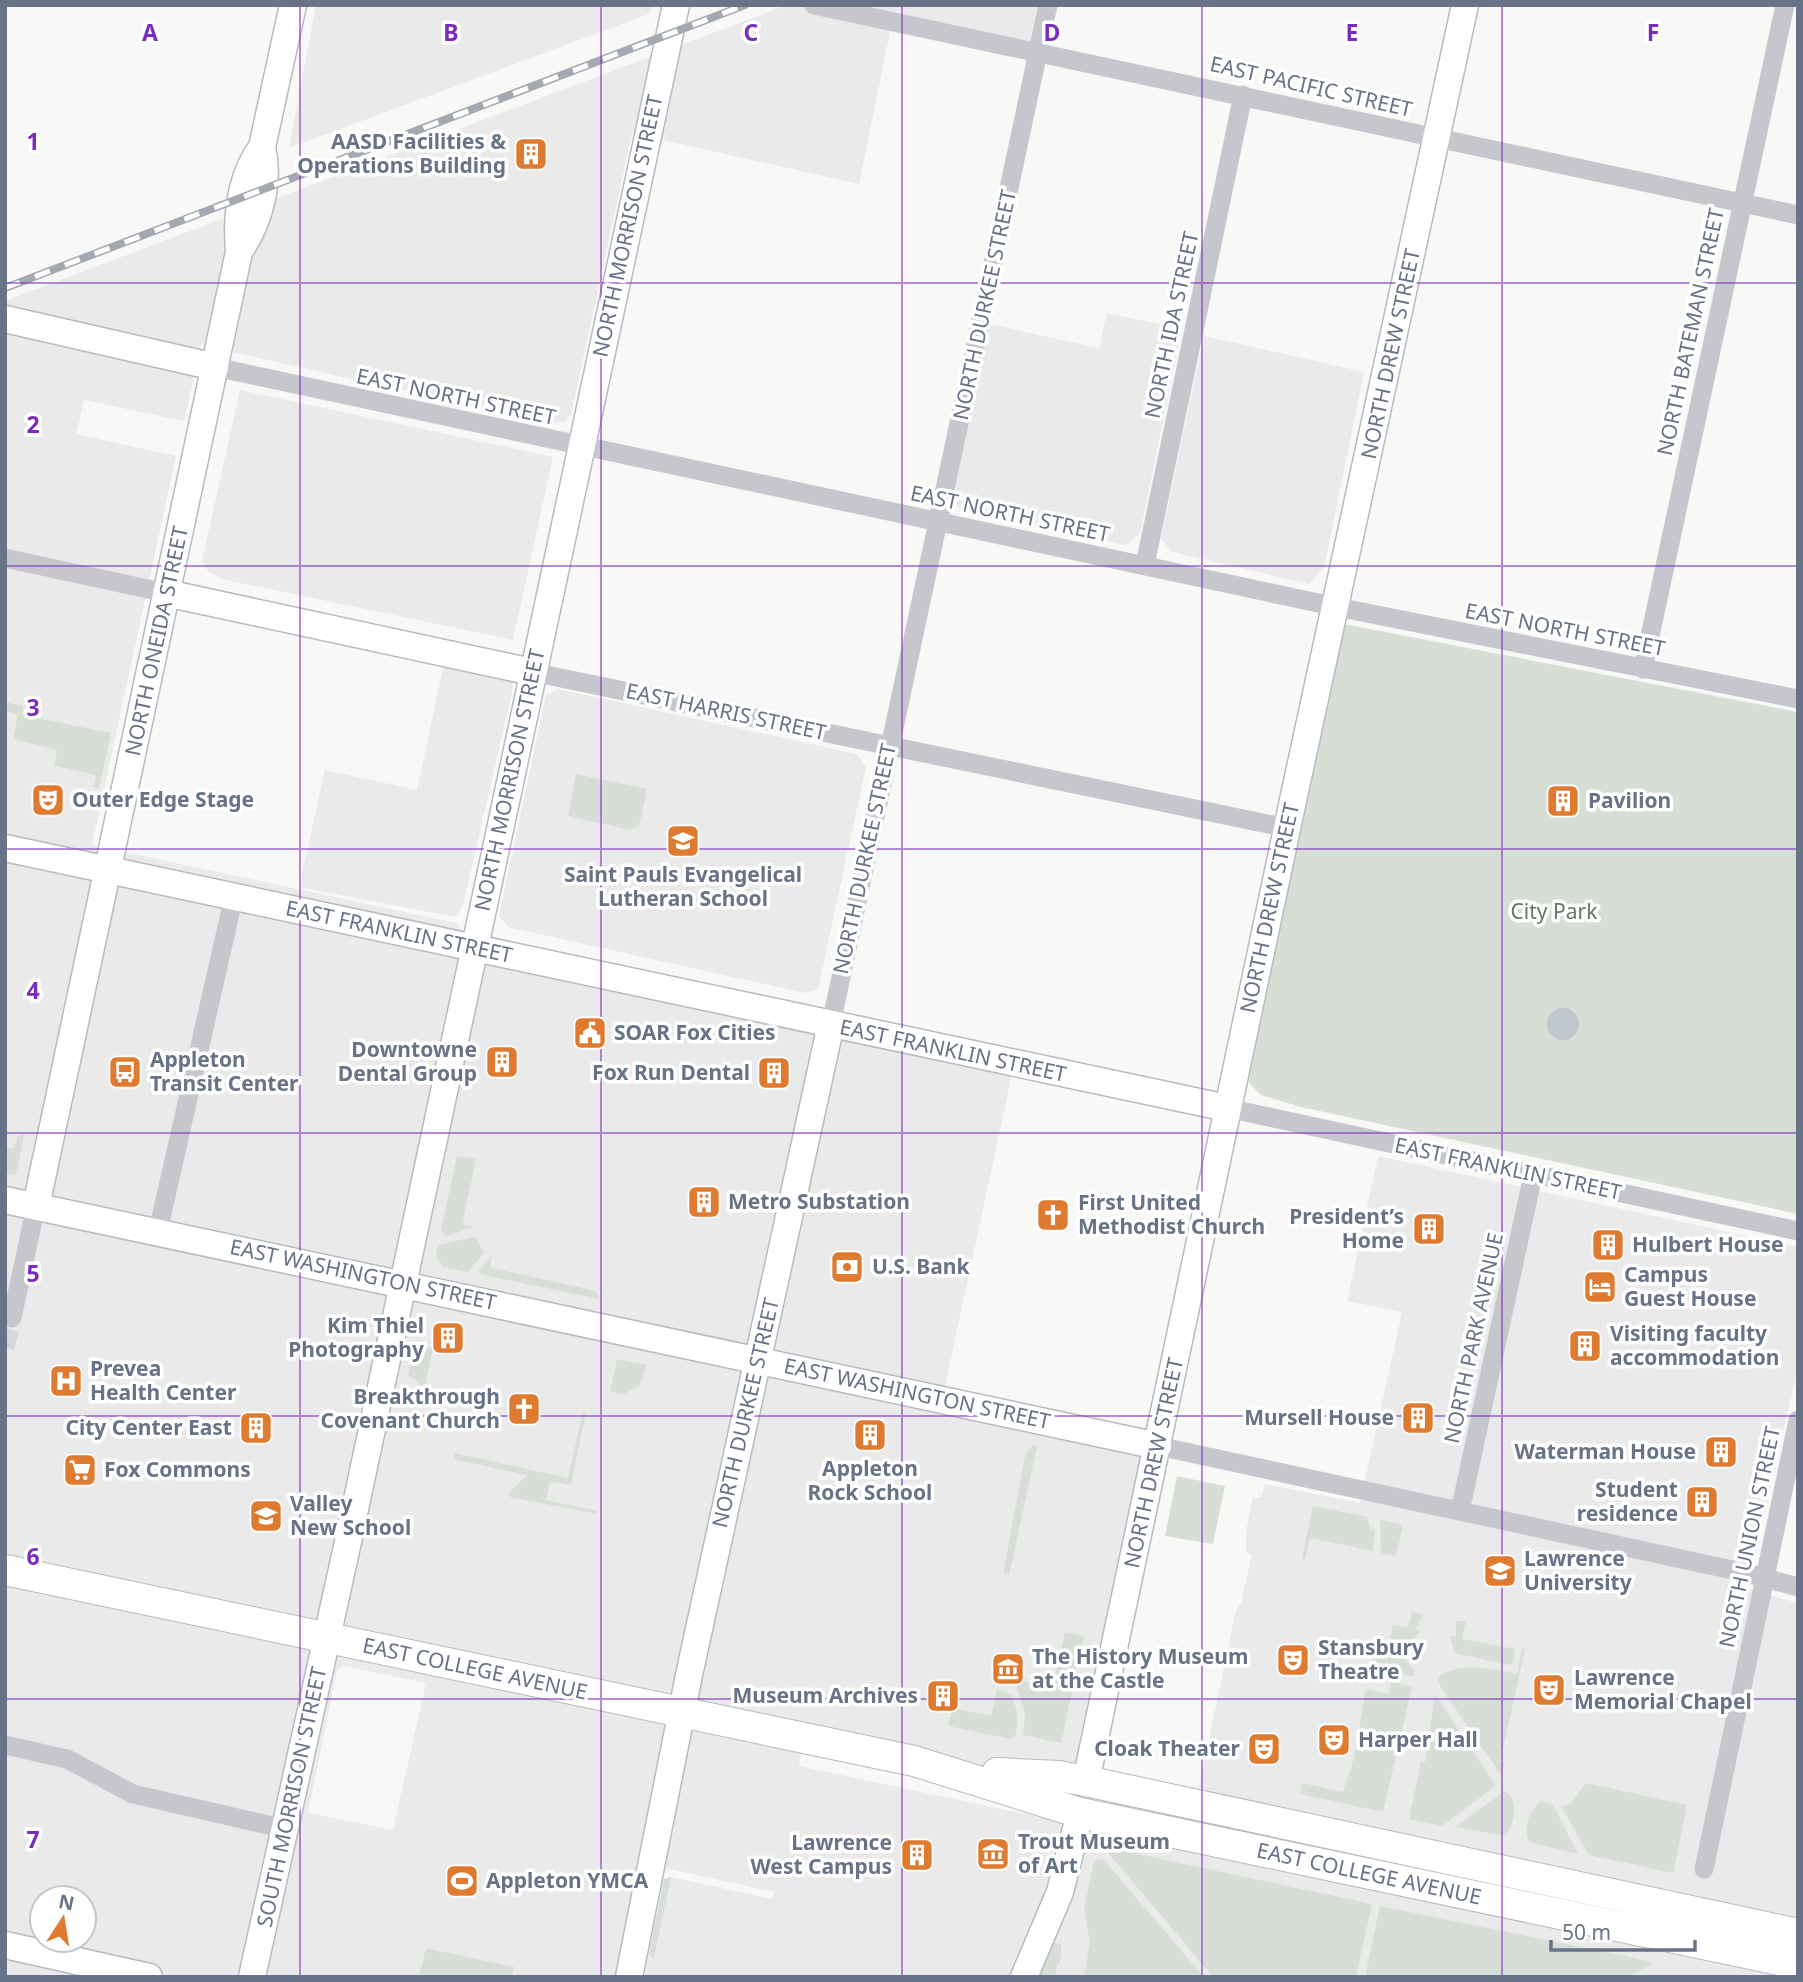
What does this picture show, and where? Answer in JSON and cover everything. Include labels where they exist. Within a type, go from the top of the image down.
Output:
[{"type":"main road","name":"EAST COLLEGE AVENUE","points":[[5,1570],[944,1768],[1080,1813],[1798,1964]]},
{"type":"main road","name":"EAST COLLEGE AVENUE","points":[[944,1768],[1059,1776],[1086,1781],[1798,1934]]},
{"type":"street","name":"NORTH ONEIDA STREET","points":[[12,1318],[239,252],[237,225],[248,165],[262,148],[293,5]]},
{"type":"street","name":"NORTH MORRISON STREET","points":[[327,1638],[676,5]]},
{"type":"street","name":"EAST PACIFIC STREET","points":[[814,5],[1798,215]]},
{"type":"street","name":"NORTH DURKEE STREET","points":[[629,1977],[682,1713],[1048,5]]},
{"type":"street","name":"NORTH DREW STREET","points":[[1080,1813],[1227,1108],[1465,5]]},
{"type":"street","name":"NORTH BATEMAN STREET","points":[[1643,669],[1785,5]]},
{"type":"street","name":"NORTH IDA STREET","points":[[1145,565],[1243,95]]},
{"type":"street","points":[[5,319],[215,367]]},
{"type":"street","name":"EAST NORTH STREET","points":[[215,367],[1337,607],[1798,699]]},
{"type":"street","points":[[5,558],[166,593]]},
{"type":"street","name":"EAST HARRIS STREET","points":[[166,593],[888,747],[1287,828]]},
{"type":"street","name":"EAST FRANKLIN STREET","points":[[5,848],[1798,1231]]},
{"type":"street","points":[[158,1231],[234,896]]},
{"type":"street","name":"NORTH PARK AVENUE","points":[[1460,1511],[1533,1175]]},
{"type":"street","name":"EAST WASHINGTON STREET","points":[[5,1200],[1460,1511],[1798,1587]]},
{"type":"street","name":"NORTH UNION STREET","points":[[1704,1869],[1798,1420]]},
{"type":"street","name":"SOUTH MORRISON STREET","points":[[254,1967],[327,1638]]},
{"type":"street","points":[[5,1745],[67,1759],[134,1794],[285,1829]]},
{"type":"street","points":[[1024,1977],[1060,1892],[1080,1813]]},
{"type":"street","points":[[5,1945],[149,1977]]},
{"type":"shaded area","points":[[316,5],[652,5],[649,14],[289,148]]},
{"type":"shaded area","points":[[787,5],[1048,5],[1038,52],[892,22],[859,184],[632,133],[571,414],[565,422],[548,423],[201,345],[184,421],[84,400],[76,434],[176,456],[92,845],[456,923],[475,948],[1014,1065],[942,1400],[1158,1446],[1086,1781],[944,1768],[804,1738],[799,1766],[1186,1848],[1236,1610],[1241,1603],[1252,1554],[1246,1553],[1246,1531],[1253,1497],[1261,1498],[1265,1484],[1360,1503],[1402,1312],[1347,1301],[1378,1156],[1798,1247],[1798,1367],[1748,1589],[1798,1603],[1798,1977],[644,1977],[664,1879],[671,1877],[772,1899],[774,1892],[651,1865],[629,1977],[5,1977],[5,301]],"holes":[[[343,1666],[426,1683],[393,1830],[308,1813],[337,1670]]]},
{"type":"shaded area","points":[[1107,313],[1182,329],[1140,533],[1126,545],[959,509],[952,494],[989,324],[1099,348]]},
{"type":"shaded area","points":[[1204,336],[1364,372],[1324,568],[1309,584],[1172,552],[1161,539]]},
{"type":"shaded area","points":[[240,390],[553,457],[513,640],[222,579],[208,571],[202,561]]},
{"type":"shaded area","points":[[444,664],[510,678],[513,688],[463,905],[455,917],[299,887],[325,770],[417,790]]},
{"type":"shaded area","name":"Saint Pauls Evangelical Lutheran School","points":[[558,689],[857,754],[866,767],[818,989],[805,993],[508,927],[499,916],[546,695]]},
{"type":"shaded area","points":[[1563,1008],[1574,1013],[1579,1024],[1574,1035],[1563,1040],[1552,1035],[1547,1024],[1552,1013]]},
{"type":"green space","name":"City Park","points":[[1344,624],[1798,712],[1798,1214],[1301,1107],[1261,1095],[1249,1083],[1252,1052]]},
{"type":"green space","points":[[5,702],[23,706],[22,715],[111,733],[99,789],[94,787],[96,775],[54,766],[57,750],[13,739],[18,714],[5,711]]},
{"type":"green space","points":[[576,774],[647,789],[639,826],[630,830],[568,816]]},
{"type":"green space","points":[[24,1134],[16,1175],[5,1173],[5,1147],[14,1149],[18,1136]]},
{"type":"green space","points":[[457,1156],[476,1159],[463,1220],[465,1225],[474,1227],[447,1236],[441,1230]]},
{"type":"green space","points":[[475,1237],[484,1252],[468,1272],[443,1267],[436,1255],[438,1245]]},
{"type":"green space","points":[[492,1254],[492,1268],[596,1291],[599,1299],[480,1274],[479,1271]]},
{"type":"green space","points":[[415,1344],[433,1348],[424,1390],[414,1378],[408,1376]]},
{"type":"green space","points":[[617,1359],[647,1365],[639,1386],[624,1394],[610,1392]]},
{"type":"green space","points":[[583,1411],[586,1412],[571,1485],[550,1481],[546,1500],[598,1511],[597,1514],[510,1497],[509,1493],[527,1475],[453,1459],[455,1453],[568,1478]]},
{"type":"green space","points":[[1033,1445],[1037,1446],[1009,1576],[1003,1574],[1026,1453]]},
{"type":"green space","points":[[1177,1476],[1225,1486],[1213,1544],[1165,1536]]},
{"type":"green space","points":[[1313,1506],[1367,1517],[1371,1530],[1375,1530],[1373,1551],[1310,1538],[1305,1560],[1302,1559]]},
{"type":"green space","points":[[1380,1520],[1403,1525],[1396,1556],[1381,1553]]},
{"type":"green space","points":[[1412,1612],[1423,1614],[1416,1630],[1420,1631],[1409,1644],[1390,1639],[1393,1625],[1408,1628]]},
{"type":"green space","points":[[1456,1621],[1466,1621],[1462,1639],[1515,1649],[1513,1663],[1510,1665],[1455,1653],[1450,1636],[1456,1637]]},
{"type":"green space","points":[[1065,1632],[1084,1636],[1061,1743],[1023,1735],[1025,1714],[1017,1680],[1052,1687]]},
{"type":"green space","points":[[1377,1641],[1406,1660],[1415,1671],[1414,1677],[1372,1664]]},
{"type":"green space","points":[[1522,1649],[1525,1649],[1500,1762],[1504,1763],[1501,1775],[1438,1683],[1439,1676],[1467,1667],[1517,1674]]},
{"type":"green space","points":[[1391,1682],[1412,1687],[1383,1812],[1300,1794],[1302,1783],[1343,1792],[1354,1758],[1366,1689],[1388,1694]]},
{"type":"green space","points":[[997,1689],[1011,1695],[1013,1700],[1017,1716],[1015,1737],[1011,1739],[948,1726],[952,1708],[991,1716]]},
{"type":"green space","points":[[1435,1694],[1496,1786],[1442,1826],[1409,1819],[1421,1762],[1425,1762]]},
{"type":"green space","points":[[1586,1783],[1687,1805],[1673,1873],[1589,1855],[1561,1806],[1570,1804]]},
{"type":"green space","points":[[1505,1791],[1512,1800],[1514,1812],[1505,1836],[1455,1827]]},
{"type":"green space","points":[[1541,1801],[1553,1805],[1578,1854],[1529,1842],[1528,1820]]},
{"type":"green space","points":[[1234,1827],[1378,1856],[1375,1866],[1232,1833]]},
{"type":"green space","points":[[1114,1849],[1372,1904],[1356,1977],[1213,1977],[1111,1856],[1109,1853]]},
{"type":"green space","points":[[1103,1859],[1204,1977],[1084,1977],[1090,1942],[1084,1908],[1094,1861]]},
{"type":"green space","points":[[671,1877],[654,1958],[649,1954],[664,1879]]},
{"type":"green space","points":[[1380,1906],[1649,1961],[1652,1964],[1628,1977],[1365,1977]]},
{"type":"green space","points":[[1061,1944],[1061,1957],[1054,1977],[1035,1977],[1050,1945]]},
{"type":"green space","points":[[426,1948],[514,1967],[512,1977],[419,1977]]},
{"type":"tunnel","points":[[5,1348],[12,1318]]},
{"type":"railway","points":[[5,288],[745,5]]},
{"type":"place","name":"AASD Facilities & Operations Building","points":[[531,154]]},
{"type":"place","name":"Outer Edge Stage","points":[[48,800]]},
{"type":"place","name":"Pavilion","points":[[1563,801]]},
{"type":"place","name":"Saint Pauls Evangelical Lutheran School","points":[[683,841]]},
{"type":"place","name":"SOAR Fox Cities","points":[[590,1033]]},
{"type":"place","name":"Downtowne Dental Group","points":[[502,1062]]},
{"type":"place","name":"Appleton Transit Center","points":[[125,1072]]},
{"type":"place","name":"Fox Run Dental","points":[[774,1073]]},
{"type":"place","name":"Metro Substation","points":[[704,1202]]},
{"type":"place","name":"First United Methodist Church","points":[[1053,1215]]},
{"type":"place","name":"President’s Home","points":[[1429,1229]]},
{"type":"place","name":"Hulbert House","points":[[1608,1245]]},
{"type":"place","name":"U.S. Bank","points":[[847,1267]]},
{"type":"place","name":"Campus Guest House","points":[[1600,1287]]},
{"type":"place","name":"Kim Thiel Photography","points":[[448,1338]]},
{"type":"place","name":"Visiting faculty accommodation","points":[[1585,1346]]},
{"type":"place","name":"Prevea Health Center","points":[[66,1381]]},
{"type":"place","name":"Breakthrough Covenant Church","points":[[524,1409]]},
{"type":"place","name":"Mursell House","points":[[1418,1418]]},
{"type":"place","name":"City Center East","points":[[256,1428]]},
{"type":"place","name":"Appleton Rock School","points":[[870,1435]]},
{"type":"place","name":"Waterman House","points":[[1721,1452]]},
{"type":"place","name":"Fox Commons","points":[[80,1470]]},
{"type":"place","name":"Student residence","points":[[1702,1502]]},
{"type":"place","name":"Valley New School","points":[[266,1516]]},
{"type":"place","name":"Lawrence University","points":[[1500,1571]]},
{"type":"place","name":"Stansbury Theatre","points":[[1293,1660]]},
{"type":"place","name":"The History Museum at the Castle","points":[[1008,1669]]},
{"type":"place","name":"Lawrence Memorial Chapel","points":[[1549,1690]]},
{"type":"place","name":"Museum Archives","points":[[943,1696]]},
{"type":"place","name":"Harper Hall","points":[[1334,1740]]},
{"type":"place","name":"Cloak Theater","points":[[1264,1749]]},
{"type":"place","name":"Trout Museum of Art","points":[[993,1854]]},
{"type":"place","name":"Lawrence West Campus","points":[[917,1855]]},
{"type":"place","name":"Appleton YMCA","points":[[462,1881]]}]
